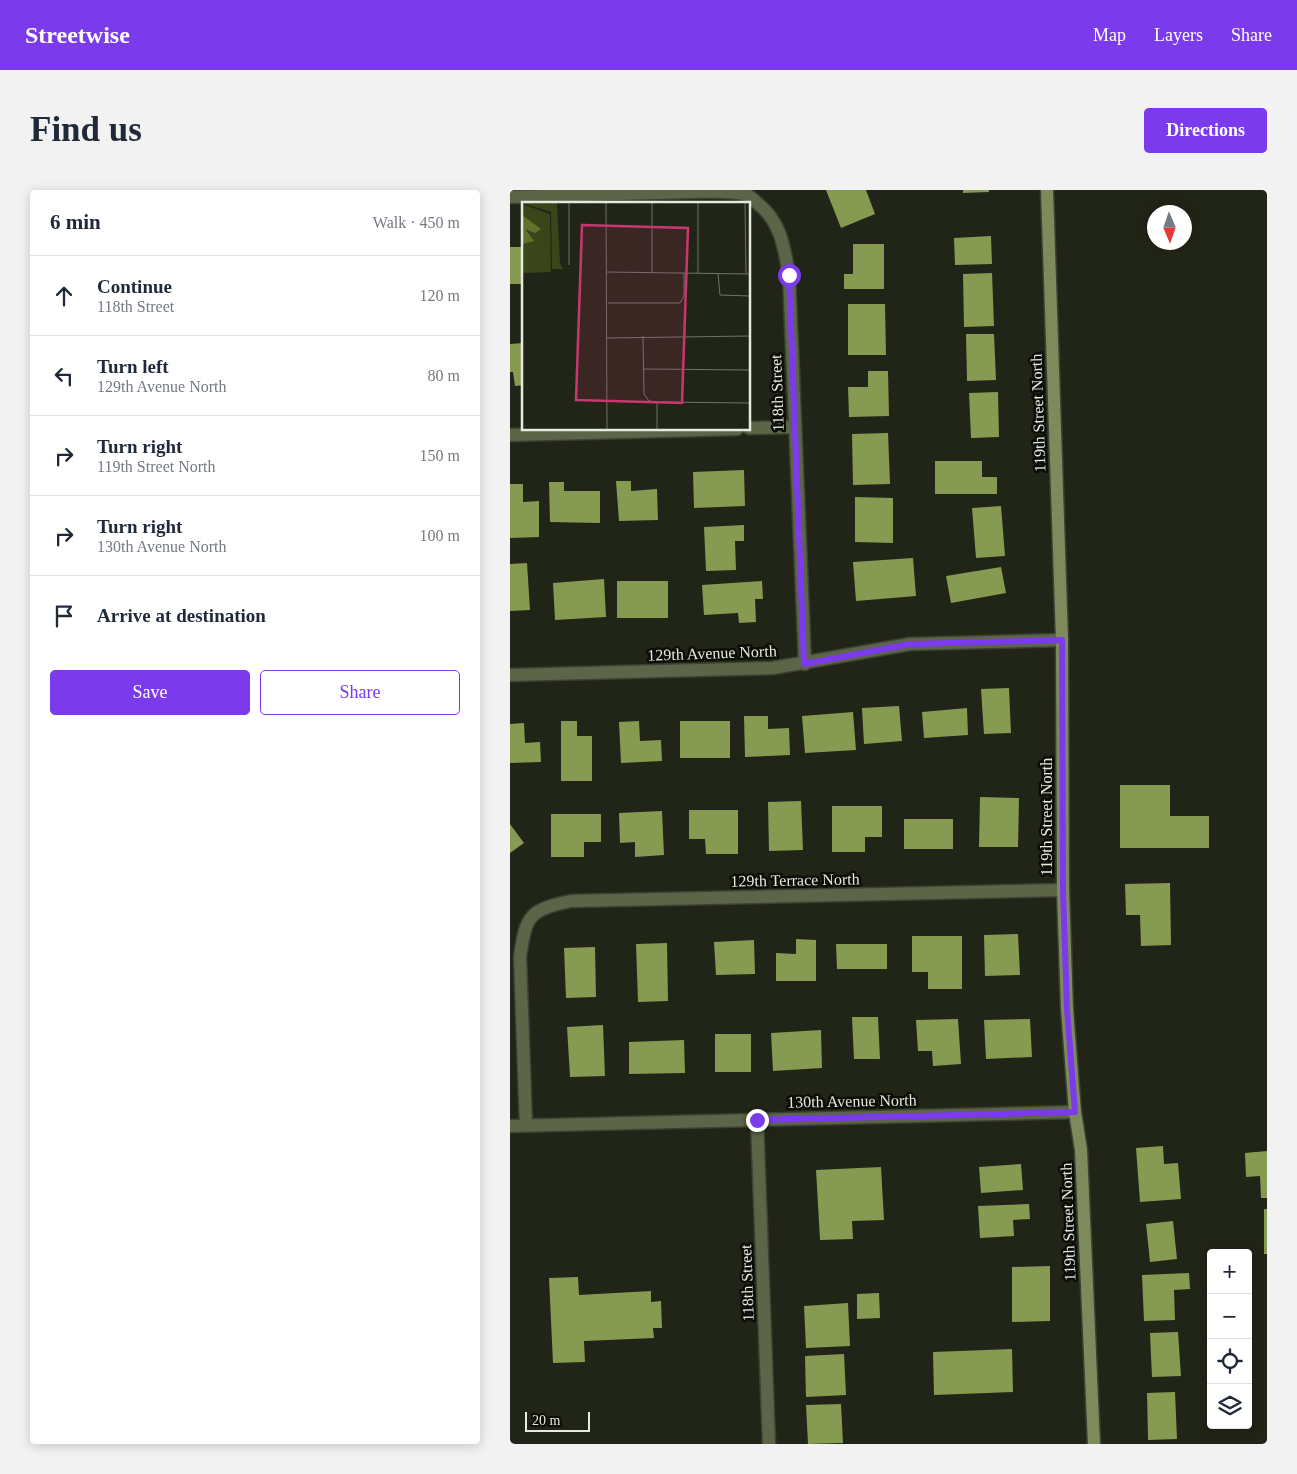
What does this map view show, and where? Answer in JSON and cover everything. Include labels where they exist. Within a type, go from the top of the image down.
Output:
[{"type":"street","name":"119th Street North","points":[[1047,190],[1062,640],[1063,890],[1067,1009],[1075,1112],[1082,1150],[1094,1444]]},
{"type":"street","name":"118th Street","points":[[510,197],[689,191],[722,192],[747,195],[766,210],[778,228],[784,247],[789,275],[804,664]]},
{"type":"street","points":[[750,428],[794,427]]},
{"type":"street","points":[[510,435],[699,430]]},
{"type":"street","name":"129th Avenue North","points":[[510,675],[773,668],[910,644],[1062,640]]},
{"type":"street","name":"129th Terrace North","points":[[526,1125],[520,957],[523,931],[531,915],[548,906],[571,901],[1063,890]]},
{"type":"street","name":"130th Avenue North","points":[[510,1126],[1075,1112]]},
{"type":"street","name":"118th Street","points":[[757,1120],[770,1444]]},
{"type":"building","points":[[826,190],[866,190],[875,214],[841,228]]},
{"type":"building","points":[[963,190],[989,190],[989,192],[963,193]]},
{"type":"building","points":[[991,236],[992,264],[955,265],[954,238]]},
{"type":"building","points":[[853,244],[884,244],[884,289],[844,289],[844,274],[853,274]]},
{"type":"building","points":[[510,247],[522,247],[522,284],[510,284]]},
{"type":"building","points":[[992,273],[994,326],[964,327],[963,274]]},
{"type":"building","points":[[848,304],[885,304],[886,355],[848,355]]},
{"type":"building","points":[[966,334],[994,334],[996,380],[967,381]]},
{"type":"building","points":[[522,343],[522,385],[515,386],[513,372],[510,372],[510,344]]},
{"type":"building","points":[[868,371],[888,371],[889,416],[849,417],[848,387],[868,387]]},
{"type":"building","points":[[998,392],[999,437],[971,438],[969,393]]},
{"type":"building","points":[[888,433],[890,484],[853,485],[852,434]]},
{"type":"building","points":[[935,461],[982,461],[982,477],[997,477],[997,494],[935,494]]},
{"type":"building","points":[[744,470],[745,506],[694,508],[693,472]]},
{"type":"building","points":[[616,481],[631,481],[631,491],[657,489],[658,520],[619,521]]},
{"type":"building","points":[[549,482],[564,482],[564,491],[600,491],[600,523],[550,522]]},
{"type":"building","points":[[510,484],[523,484],[523,502],[539,501],[539,537],[510,538]]},
{"type":"building","points":[[855,497],[893,498],[893,543],[855,542]]},
{"type":"building","points":[[1001,506],[1005,556],[976,558],[972,508]]},
{"type":"building","points":[[744,525],[744,541],[735,541],[736,570],[706,571],[704,527]]},
{"type":"building","points":[[913,558],[916,596],[856,601],[853,562]]},
{"type":"building","points":[[527,563],[530,610],[510,611],[510,564]]},
{"type":"building","points":[[1001,567],[1006,593],[951,603],[946,576]]},
{"type":"building","points":[[604,579],[606,617],[555,620],[553,583]]},
{"type":"building","points":[[617,581],[668,581],[668,618],[617,618]]},
{"type":"building","points":[[762,581],[763,599],[755,599],[756,622],[739,623],[738,613],[704,615],[702,585]]},
{"type":"building","points":[[1009,688],[1011,733],[984,734],[981,689]]},
{"type":"building","points":[[899,706],[902,741],[864,744],[862,708]]},
{"type":"building","points":[[967,708],[968,735],[924,738],[922,712]]},
{"type":"building","points":[[853,712],[856,750],[805,753],[802,716]]},
{"type":"building","points":[[744,716],[768,716],[768,729],[789,728],[790,755],[745,757]]},
{"type":"building","points":[[561,721],[577,721],[577,736],[592,736],[592,781],[561,781]]},
{"type":"building","points":[[639,721],[640,741],[661,740],[662,761],[621,763],[619,722]]},
{"type":"building","points":[[680,721],[730,721],[730,758],[680,758]]},
{"type":"building","points":[[524,723],[525,743],[540,742],[541,762],[510,763],[510,724]]},
{"type":"building","points":[[1120,785],[1170,785],[1170,816],[1209,816],[1209,848],[1120,848]]},
{"type":"building","points":[[980,797],[1019,798],[1018,847],[979,847]]},
{"type":"building","points":[[801,801],[803,850],[769,851],[768,802]]},
{"type":"building","points":[[832,806],[882,806],[882,837],[865,837],[865,852],[832,852]]},
{"type":"building","points":[[689,810],[738,810],[738,854],[706,854],[705,839],[689,839]]},
{"type":"building","points":[[662,811],[664,855],[635,857],[635,842],[620,843],[619,813]]},
{"type":"building","points":[[551,814],[601,814],[601,842],[584,842],[584,857],[551,857]]},
{"type":"building","points":[[904,819],[953,819],[953,849],[904,849]]},
{"type":"building","points":[[510,824],[524,843],[510,853]]},
{"type":"building","points":[[1170,883],[1171,945],[1141,946],[1140,915],[1126,915],[1125,884]]},
{"type":"building","points":[[1018,934],[1020,975],[985,976],[984,935]]},
{"type":"building","points":[[912,936],[962,936],[962,989],[928,989],[928,972],[912,972]]},
{"type":"building","points":[[796,939],[816,940],[816,981],[776,981],[776,953],[796,954]]},
{"type":"building","points":[[754,940],[755,974],[716,975],[714,942]]},
{"type":"building","points":[[667,943],[668,1001],[638,1002],[636,944]]},
{"type":"building","points":[[836,944],[887,944],[887,969],[837,969]]},
{"type":"building","points":[[595,947],[596,997],[566,998],[564,948]]},
{"type":"building","points":[[852,1017],[878,1017],[880,1059],[854,1059]]},
{"type":"building","points":[[958,1019],[961,1064],[933,1066],[932,1051],[918,1051],[916,1020]]},
{"type":"building","points":[[1030,1019],[1032,1057],[986,1059],[984,1020]]},
{"type":"building","points":[[603,1025],[605,1076],[570,1077],[567,1027]]},
{"type":"building","points":[[821,1030],[822,1068],[773,1071],[771,1033]]},
{"type":"building","points":[[715,1034],[751,1034],[751,1072],[715,1072]]},
{"type":"building","points":[[684,1040],[685,1073],[629,1074],[629,1042]]},
{"type":"building","points":[[1163,1146],[1164,1164],[1178,1163],[1181,1199],[1140,1202],[1136,1148]]},
{"type":"building","points":[[1267,1151],[1267,1198],[1261,1198],[1260,1176],[1246,1177],[1245,1153]]},
{"type":"building","points":[[1021,1164],[1023,1190],[981,1193],[979,1167]]},
{"type":"building","points":[[881,1167],[884,1220],[852,1221],[853,1239],[820,1240],[816,1170]]},
{"type":"building","points":[[1029,1204],[1030,1219],[1013,1220],[1014,1236],[980,1238],[978,1206]]},
{"type":"building","points":[[1264,1209],[1267,1209],[1267,1254],[1264,1254]]},
{"type":"building","points":[[1173,1221],[1177,1259],[1150,1262],[1146,1224]]},
{"type":"building","points":[[1050,1266],[1050,1321],[1012,1322],[1012,1267]]},
{"type":"building","points":[[1189,1273],[1190,1289],[1174,1290],[1175,1320],[1144,1321],[1142,1275]]},
{"type":"building","points":[[578,1277],[579,1295],[651,1291],[651,1302],[661,1301],[662,1328],[653,1328],[654,1338],[584,1341],[585,1362],[553,1363],[549,1278]]},
{"type":"building","points":[[879,1293],[880,1318],[857,1319],[857,1294]]},
{"type":"building","points":[[848,1303],[850,1346],[806,1348],[804,1306]]},
{"type":"building","points":[[1178,1332],[1181,1376],[1152,1377],[1150,1333]]},
{"type":"building","points":[[1012,1349],[1013,1392],[934,1395],[933,1352]]},
{"type":"building","points":[[844,1354],[846,1395],[806,1397],[805,1356]]},
{"type":"building","points":[[1175,1392],[1177,1439],[1148,1440],[1147,1393]]},
{"type":"building","points":[[841,1404],[843,1443],[808,1444],[806,1405]]},
{"type":"route","points":[[757,1120],[1075,1112],[1067,1009],[1063,890],[1062,640],[910,644],[804,664],[789,275]]}]
